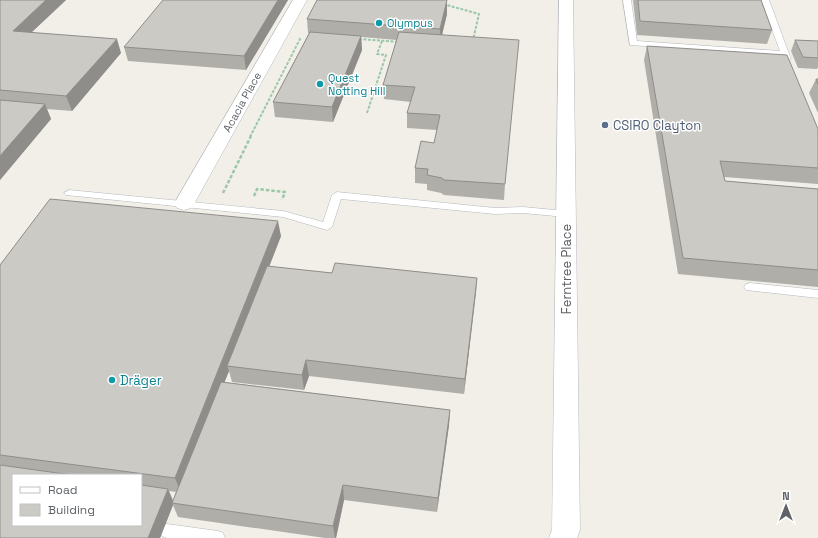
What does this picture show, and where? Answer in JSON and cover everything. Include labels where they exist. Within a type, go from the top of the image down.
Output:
[{"type":"street","name":"Acacia Place","points":[[184,204],[300,0]]},
{"type":"street","name":"Ferntree Place","points":[[564,538],[566,530],[566,0]]},
{"type":"lane","points":[[627,0],[633,43],[785,54]]},
{"type":"lane","points":[[765,0],[790,68]]},
{"type":"lane","points":[[69,193],[277,213],[327,227],[337,196],[495,211],[523,210],[566,214]]},
{"type":"lane","points":[[750,287],[818,294]]},
{"type":"lane","points":[[167,530],[218,538]]},
{"type":"path","points":[[441,0],[443,4]]},
{"type":"path","points":[[436,5],[443,4],[479,14],[474,38],[470,41]]},
{"type":"path","points":[[228,194],[222,193],[302,35]]},
{"type":"path","points":[[358,39],[404,43]]},
{"type":"path","points":[[367,113],[386,55],[377,54],[382,41]]},
{"type":"path","points":[[247,196],[254,196],[257,189],[286,192],[277,213]]},
{"type":"building","points":[[0,0],[46,0],[13,31],[117,39],[66,96],[0,90]]},
{"type":"building","points":[[163,0],[278,0],[244,56],[124,47]]},
{"type":"building","points":[[317,0],[447,0],[440,29],[307,19]]},
{"type":"building","points":[[638,0],[761,0],[772,30],[640,21]]},
{"type":"building","name":"Quest Notting Hill","points":[[310,32],[361,36],[332,107],[273,102]]},
{"type":"building","points":[[399,32],[519,40],[505,184],[444,180],[442,178],[427,175],[428,169],[415,168],[421,141],[434,143],[440,115],[407,113],[415,87],[383,85]]},
{"type":"building","points":[[795,40],[818,41],[818,58],[803,57]]},
{"type":"building","points":[[647,46],[787,55],[818,129],[818,168],[720,161],[725,181],[818,189],[818,270],[683,258]]},
{"type":"building","points":[[0,100],[45,104],[0,156]]},
{"type":"building","name":"Dräger","points":[[50,199],[278,221],[175,478],[0,455],[0,265]]},
{"type":"building","points":[[335,263],[477,278],[465,379],[306,360],[302,375],[227,366],[267,266],[332,273]]},
{"type":"building","points":[[221,382],[450,410],[438,498],[343,485],[333,526],[172,503]]},
{"type":"building","points":[[0,465],[65,474],[12,474],[12,526],[142,526],[142,485],[168,489],[148,538],[0,538]]},
{"type":"place","name":"Olympus","points":[[379,23]]},
{"type":"place","name":"Quest Notting Hill","points":[[320,84]]},
{"type":"place","name":"CSIRO Clayton","points":[[605,125]]},
{"type":"place","name":"Dräger","points":[[112,380]]}]
